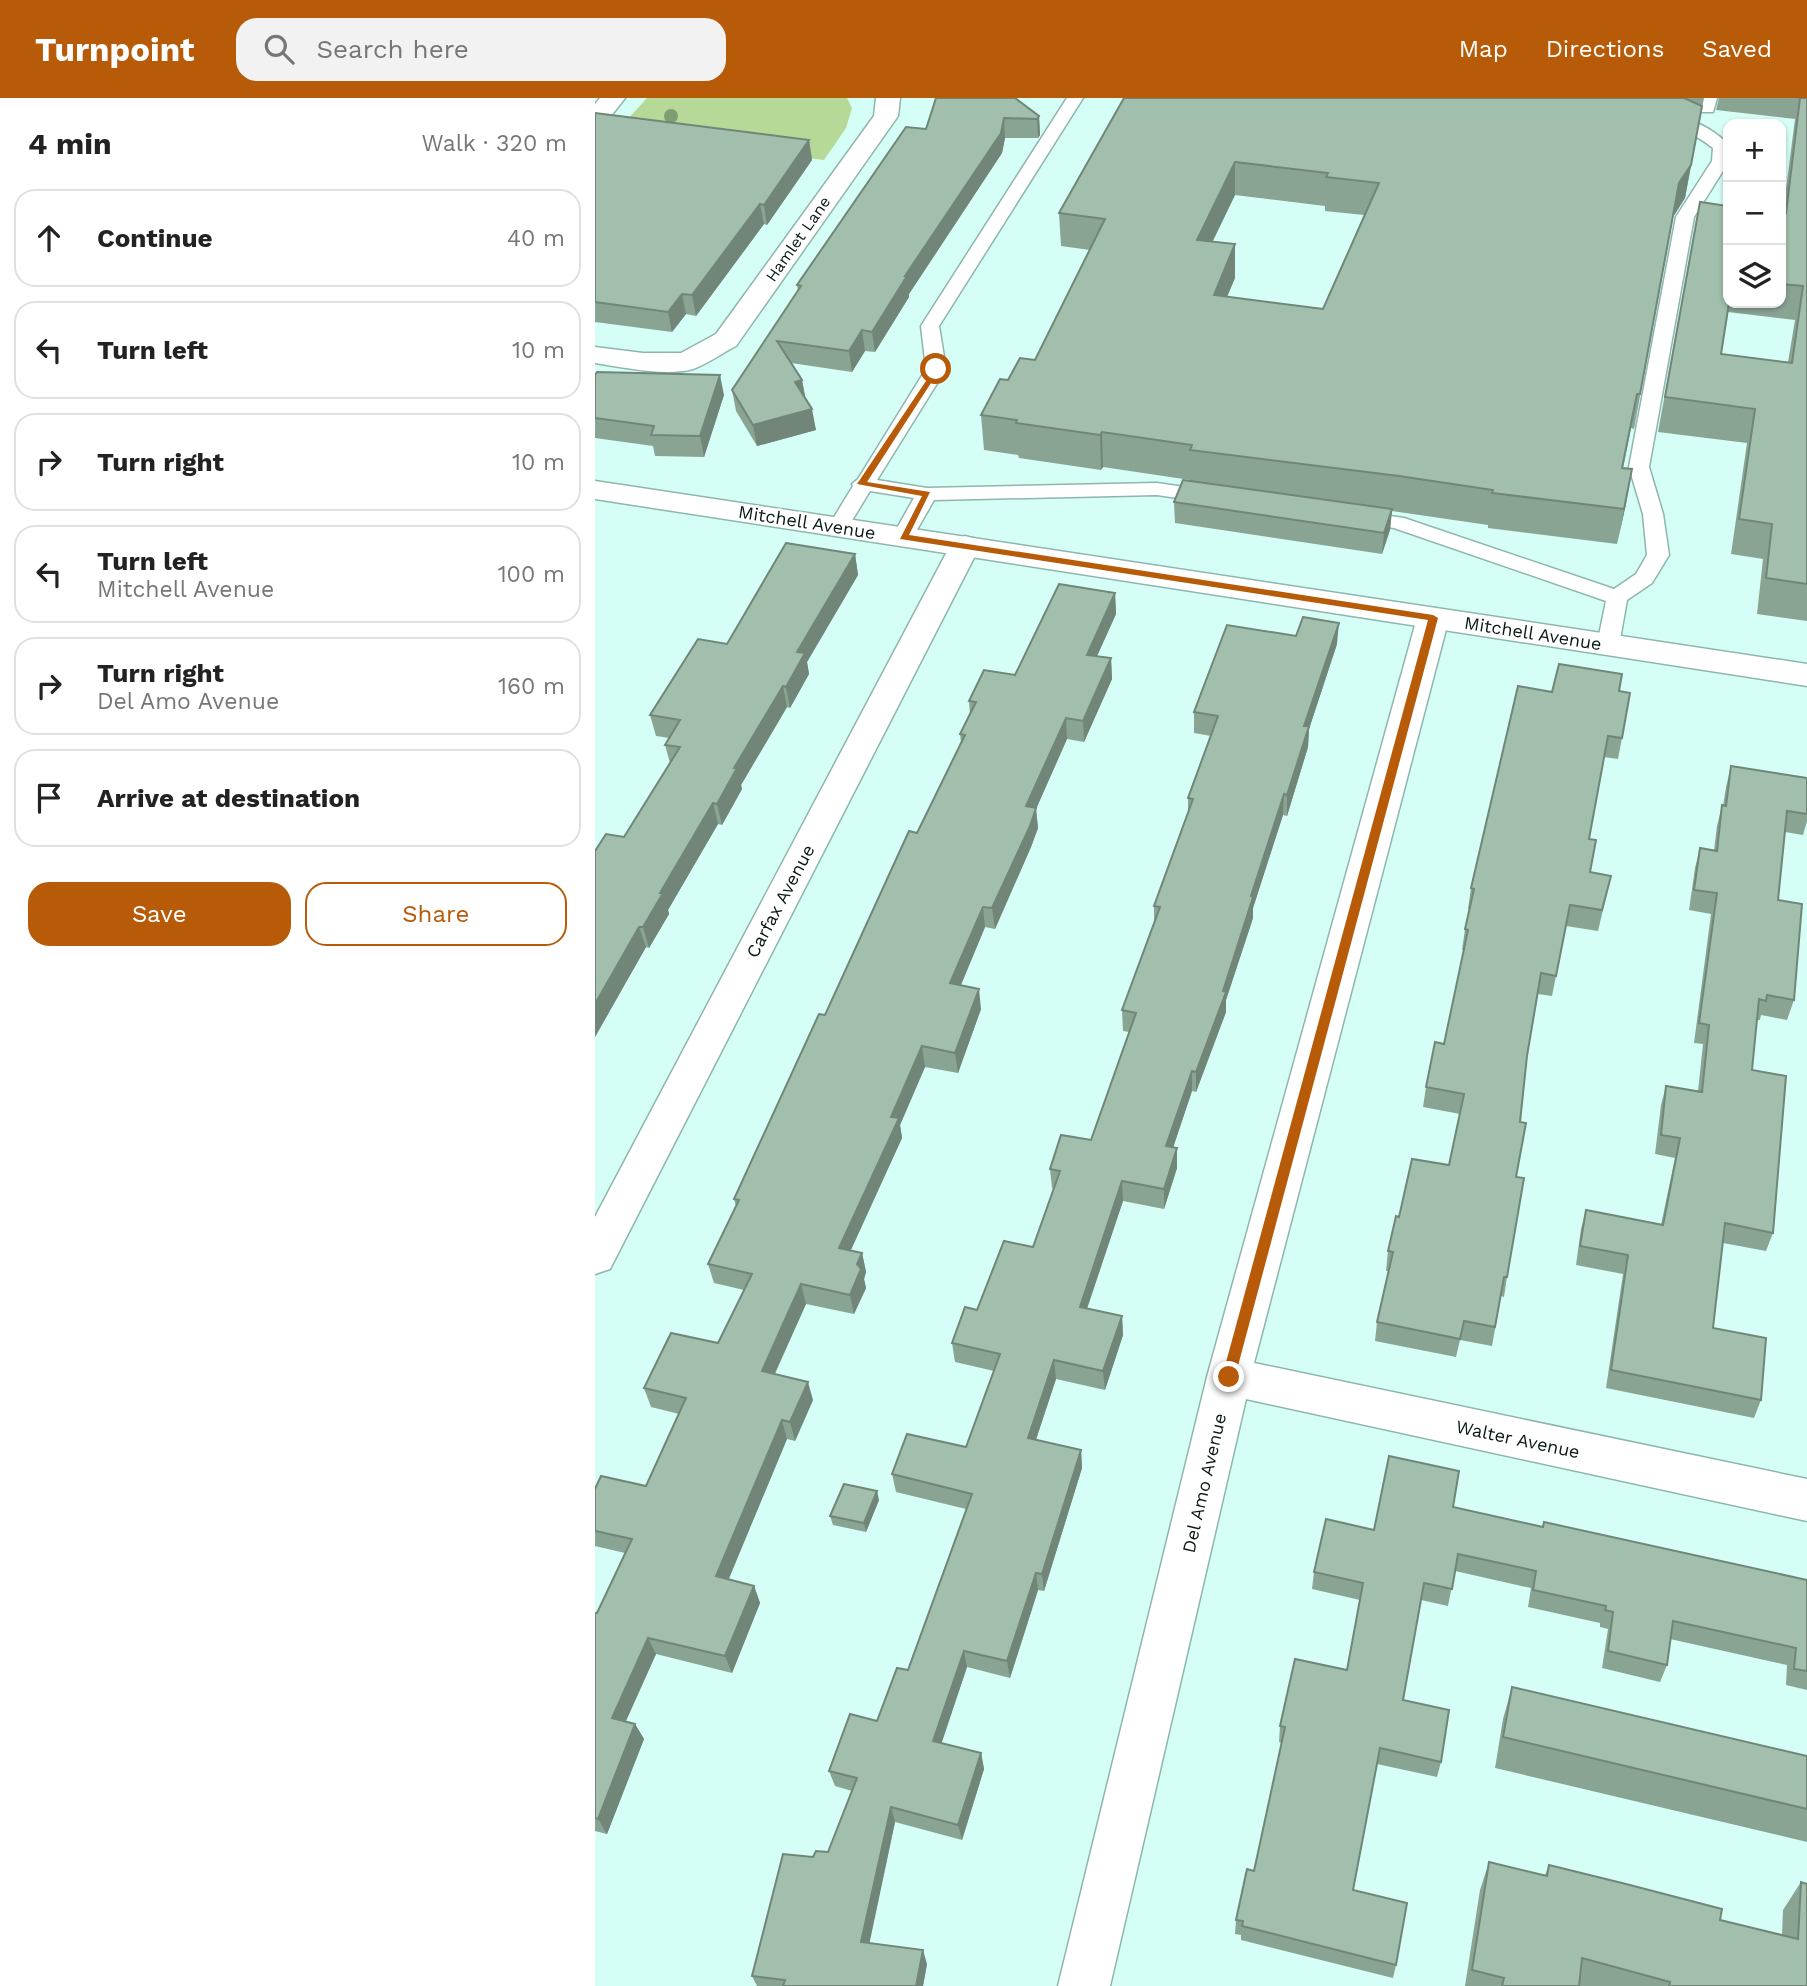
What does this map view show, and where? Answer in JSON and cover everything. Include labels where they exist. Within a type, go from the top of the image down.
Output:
[{"type":"street","points":[[595,120],[614,98]]},
{"type":"street","name":"Hamlet Lane","points":[[595,355],[643,361],[686,362],[726,340],[886,116],[888,98]]},
{"type":"street","name":"Mitchell Avenue","points":[[595,489],[1807,675]]},
{"type":"street","name":"Carfax Avenue","points":[[595,1257],[965,546]]},
{"type":"street","name":"Del Amo Avenue","points":[[1084,1986],[1229,1377],[1433,618]]},
{"type":"street","name":"Walter Avenue","points":[[1229,1377],[1807,1500]]},
{"type":"lane","points":[[838,527],[862,484],[936,369],[930,326],[1075,98]]},
{"type":"lane","points":[[1608,645],[1616,597],[1644,578],[1658,555],[1653,514],[1639,467],[1685,217],[1721,160],[1721,145],[1699,129],[1673,120],[1647,119]]},
{"type":"lane","points":[[862,484],[927,494],[1157,489],[1237,500]]},
{"type":"lane","points":[[903,537],[927,494]]},
{"type":"lane","points":[[1330,513],[1397,523],[1616,597]]},
{"type":"green space","points":[[647,98],[847,98],[852,108],[846,128],[824,160],[614,134]]},
{"type":"building","points":[[936,98],[1015,98],[1039,116],[1037,119],[1004,118],[1001,133],[905,276],[872,332],[862,330],[849,351],[777,341],[802,380],[795,382],[812,409],[753,425],[732,390],[801,286],[797,285],[906,127],[926,129]]},
{"type":"building","points":[[1124,98],[1684,98],[1702,106],[1691,165],[1679,183],[1640,394],[1637,394],[1622,468],[1632,469],[1624,509],[1492,493],[1493,490],[1399,476],[1190,450],[1192,445],[1102,432],[1100,435],[981,415],[1000,379],[1008,380],[1020,358],[1035,360],[1105,219],[1059,213]],"holes":[[[1235,162],[1328,173],[1326,177],[1379,183],[1323,309],[1214,295],[1235,244],[1197,240]]]},
{"type":"building","points":[[1800,98],[1807,98],[1807,584],[1766,578],[1772,524],[1739,519],[1755,409],[1665,397],[1700,202],[1723,205],[1723,308],[1728,308],[1721,354],[1792,363],[1803,286],[1786,284],[1786,213]]},
{"type":"building","points":[[595,113],[809,140],[764,205],[760,204],[692,295],[682,294],[668,312],[595,302]]},
{"type":"building","points":[[597,372],[720,375],[700,436],[651,435],[654,426],[595,418]]},
{"type":"building","points":[[1183,480],[1392,509],[1384,533],[1174,502]]},
{"type":"building","points":[[786,543],[855,554],[797,652],[805,653],[786,687],[783,686],[734,768],[737,768],[717,804],[713,803],[660,893],[663,893],[643,927],[639,927],[595,1004],[595,851],[606,834],[624,837],[680,747],[665,745],[680,720],[650,715],[698,639],[727,644]]},
{"type":"building","points":[[1059,584],[1115,593],[1087,655],[1111,658],[1083,721],[1066,718],[1026,806],[1036,808],[1030,826],[992,908],[983,907],[950,983],[979,989],[955,1053],[922,1046],[891,1117],[899,1118],[839,1248],[862,1253],[857,1264],[861,1269],[850,1295],[801,1284],[762,1371],[808,1382],[790,1422],[782,1420],[716,1576],[754,1586],[725,1656],[648,1638],[612,1718],[635,1724],[598,1819],[595,1818],[595,1613],[632,1539],[595,1531],[595,1489],[601,1476],[646,1486],[686,1398],[644,1388],[671,1333],[718,1343],[752,1274],[708,1264],[739,1200],[734,1199],[819,1014],[825,1015],[909,831],[917,833],[965,735],[960,734],[976,702],[969,701],[984,670],[1015,675]]},
{"type":"building","points":[[1303,617],[1339,623],[1304,726],[1309,726],[1287,795],[1284,794],[1251,896],[1253,897],[1223,991],[1226,992],[1196,1072],[1192,1071],[1166,1146],[1177,1148],[1164,1189],[1122,1181],[1080,1307],[1122,1316],[1103,1371],[1054,1360],[1028,1438],[1081,1450],[1042,1574],[1036,1573],[1007,1661],[964,1651],[933,1741],[981,1753],[958,1825],[891,1807],[861,1942],[923,1950],[916,1986],[783,1986],[785,1980],[752,1976],[783,1854],[813,1857],[816,1851],[828,1852],[857,1778],[829,1771],[850,1714],[877,1721],[897,1668],[908,1670],[972,1494],[892,1474],[907,1434],[966,1447],[1000,1354],[952,1343],[965,1307],[977,1310],[1004,1241],[1033,1247],[1060,1171],[1050,1169],[1061,1135],[1091,1140],[1136,1013],[1122,1010],[1160,907],[1154,906],[1193,799],[1188,798],[1218,716],[1194,712],[1227,625],[1296,636]]},
{"type":"building","points":[[1559,664],[1622,674],[1619,691],[1630,693],[1622,738],[1608,736],[1589,839],[1596,840],[1590,872],[1611,876],[1602,910],[1570,905],[1556,976],[1541,973],[1527,1056],[1520,1122],[1526,1123],[1516,1177],[1524,1178],[1507,1277],[1504,1277],[1495,1327],[1464,1321],[1460,1339],[1377,1322],[1393,1252],[1388,1251],[1412,1159],[1449,1165],[1464,1094],[1426,1087],[1435,1042],[1444,1044],[1468,930],[1465,929],[1474,889],[1471,888],[1518,686],[1552,692]]},
{"type":"building","points":[[1731,766],[1807,778],[1807,814],[1787,811],[1778,900],[1802,904],[1794,1000],[1767,995],[1766,1001],[1759,999],[1752,1070],[1786,1076],[1773,1233],[1725,1223],[1713,1328],[1766,1338],[1761,1400],[1611,1370],[1628,1255],[1580,1246],[1586,1210],[1663,1225],[1680,1138],[1661,1135],[1666,1086],[1702,1092],[1709,1025],[1699,1023],[1717,893],[1694,890],[1700,848],[1717,851],[1722,805],[1726,806]]},
{"type":"building","points":[[1389,1456],[1459,1471],[1453,1507],[1543,1527],[1544,1522],[1807,1580],[1807,1671],[1794,1669],[1796,1648],[1673,1621],[1667,1665],[1608,1651],[1613,1612],[1605,1610],[1606,1606],[1533,1590],[1536,1571],[1458,1554],[1452,1589],[1424,1583],[1403,1700],[1449,1710],[1441,1762],[1380,1748],[1353,1890],[1407,1903],[1396,1965],[1242,1926],[1243,1921],[1236,1920],[1247,1869],[1254,1871],[1285,1727],[1280,1726],[1295,1659],[1347,1670],[1363,1583],[1314,1572],[1326,1519],[1374,1530]]},
{"type":"building","points":[[844,1484],[877,1491],[864,1523],[830,1516]]},
{"type":"building","points":[[1512,1687],[1807,1756],[1807,1809],[1503,1737]]},
{"type":"building","points":[[1489,1862],[1547,1876],[1549,1865],[1626,1884],[1722,1909],[1720,1920],[1798,1939],[1801,1882],[1807,1884],[1807,1986],[1669,1986],[1670,1982],[1582,1958],[1579,1986],[1502,1986],[1504,1978],[1472,1970]]},
{"type":"route","points":[[936,369],[862,484],[927,494],[903,537],[1433,618],[1229,1377]]}]
